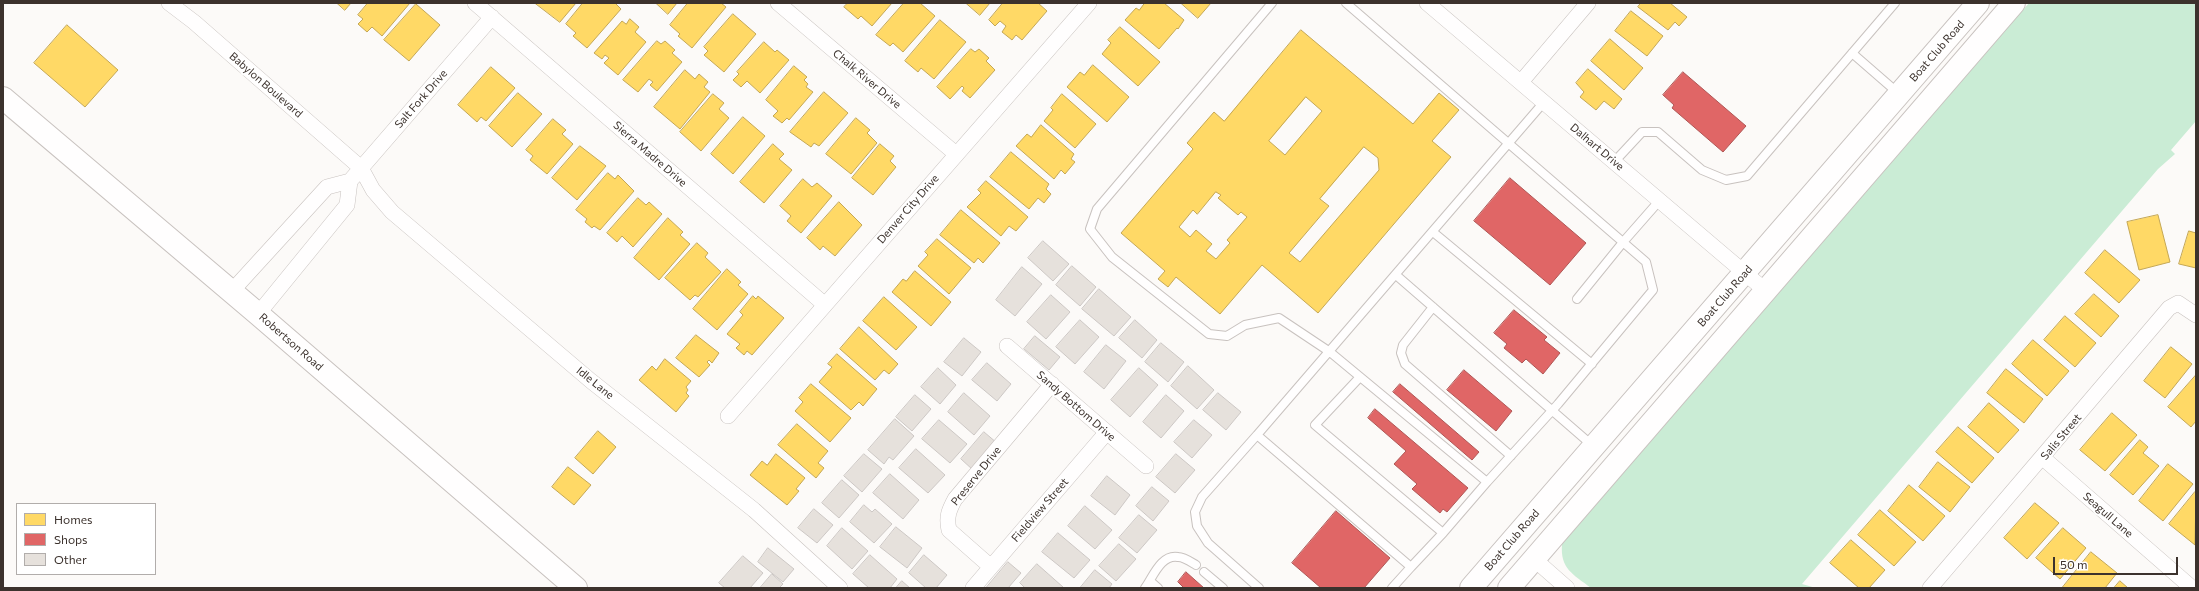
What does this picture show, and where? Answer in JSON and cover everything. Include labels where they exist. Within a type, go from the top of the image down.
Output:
[{"type":"main road","name":"Boat Club Road","points":[[1471,588],[1978,3]]},
{"type":"main road","points":[[1510,588],[2014,3]]},
{"type":"main road","name":"Robertson Road","points":[[3,98],[258,314],[576,588]]},
{"type":"street","name":"Babylon Boulevard","points":[[169,3],[194,22],[361,168]]},
{"type":"street","name":"Sierra Madre Drive","points":[[475,3],[824,304]]},
{"type":"street","name":"Chalk River Drive","points":[[778,3],[956,154]]},
{"type":"street","name":"Denver City Drive","points":[[728,416],[824,304],[1089,3]]},
{"type":"street","name":"Dalhart Drive","points":[[1427,3],[1615,161],[1766,291]]},
{"type":"street","points":[[1521,82],[1588,3]]},
{"type":"street","name":"Salt Fork Drive","points":[[350,181],[492,17]]},
{"type":"street","name":"Idle Lane","points":[[361,168],[373,190],[392,212],[591,381],[754,510],[840,588]]},
{"type":"street","points":[[231,292],[326,187],[350,181],[347,205],[258,314]]},
{"type":"street","name":"Salis Street","points":[[1930,588],[2043,458],[2169,308],[2178,303],[2196,315]]},
{"type":"street","name":"Sandy Bottom Drive","points":[[1007,346],[1146,466]]},
{"type":"street","name":"Preserve Drive","points":[[991,566],[949,530],[947,521],[949,510],[955,499],[1052,384]]},
{"type":"street","name":"Fieldview Street","points":[[973,588],[1107,432]]},
{"type":"street","name":"Seagull Lane","points":[[2043,458],[2192,588]]},
{"type":"street","points":[[1534,559],[1567,588]]},
{"type":"lane","points":[[1272,3],[1097,209],[1090,229],[1112,257],[1209,334],[1226,336],[1245,325],[1279,318],[1330,352],[1487,482]]},
{"type":"lane","points":[[1346,3],[1624,241],[1646,262],[1653,290],[1552,411],[1392,588]]},
{"type":"lane","points":[[1615,161],[1642,132],[1658,132],[1702,170],[1726,180],[1747,176],[1895,3]]},
{"type":"lane","points":[[1852,53],[1899,93]]},
{"type":"lane","points":[[1259,588],[1208,543],[1197,526],[1195,512],[1202,497],[1330,352],[1544,102]]},
{"type":"lane","points":[[1577,299],[1624,241],[1660,200]]},
{"type":"lane","points":[[1433,232],[1592,364]]},
{"type":"lane","points":[[1396,275],[1594,447]]},
{"type":"lane","points":[[1433,308],[1403,345],[1401,353],[1404,364],[1511,456]]},
{"type":"lane","points":[[1360,377],[1315,425],[1443,533]]},
{"type":"lane","points":[[1258,435],[1411,567]]},
{"type":"lane","points":[[1158,588],[1148,585],[1159,565],[1167,558],[1178,557],[1196,565]]},
{"type":"lane","points":[[1204,572],[1223,588]]},
{"type":"green space","points":[[2029,3],[2196,3],[2196,121],[2171,150],[2175,154],[2158,169],[1802,584],[1816,588],[1591,588],[1573,575],[1563,559],[1562,544]]},
{"type":"building: Homes","points":[[337,3],[351,3],[345,10]]},
{"type":"building: Homes","points":[[368,3],[410,3],[382,36],[372,27],[367,32],[358,24],[363,19],[358,15]]},
{"type":"building: Homes","points":[[535,3],[576,3],[560,22]]},
{"type":"building: Homes","points":[[583,3],[615,3],[621,9],[587,48],[573,36],[576,33],[566,24]]},
{"type":"building: Homes","points":[[656,3],[677,3],[668,14]]},
{"type":"building: Homes","points":[[688,3],[721,3],[726,7],[692,48],[678,36],[680,34],[670,25]]},
{"type":"building: Homes","points":[[848,3],[892,3],[872,26],[861,16],[858,19],[844,7]]},
{"type":"building: Homes","points":[[904,3],[920,3],[935,16],[903,52],[893,43],[890,46],[876,35]]},
{"type":"building: Homes","points":[[966,3],[990,3],[980,15]]},
{"type":"building: Homes","points":[[1003,3],[1038,3],[1047,11],[1022,40],[1016,35],[1012,40],[1002,32],[1006,26],[1000,21],[995,26],[989,20]]},
{"type":"building: Homes","points":[[1145,3],[1164,3],[1184,20],[1178,29],[1177,28],[1159,49],[1125,20],[1136,8],[1139,10]]},
{"type":"building: Homes","points":[[1181,3],[1211,3],[1198,18]]},
{"type":"building: Homes","points":[[1641,3],[1670,3],[1687,17],[1679,26],[1675,22],[1668,30],[1638,7]]},
{"type":"building: Homes","points":[[416,4],[440,25],[409,61],[384,40]]},
{"type":"building: Homes","points":[[1631,11],[1663,36],[1647,56],[1615,31]]},
{"type":"building: Homes","points":[[733,14],[756,34],[724,72],[704,55],[708,51],[704,47]]},
{"type":"building: Homes","points":[[630,19],[639,27],[635,32],[646,42],[618,75],[604,63],[609,58],[605,55],[602,59],[594,53],[622,21],[626,24]]},
{"type":"building: Homes","points":[[940,20],[966,42],[934,79],[921,68],[918,72],[905,61]]},
{"type":"building: Homes","points":[[67,25],[118,70],[85,107],[34,63]]},
{"type":"building: Homes","points":[[1120,27],[1160,62],[1138,86],[1102,54],[1111,43],[1108,40]]},
{"type":"building: Homes","points":[[1301,30],[1413,124],[1439,93],[1459,110],[1432,141],[1451,157],[1318,313],[1262,265],[1220,314],[1176,277],[1168,287],[1158,279],[1165,271],[1121,233],[1193,149],[1187,143],[1214,112],[1224,121]],"holes":[[[1306,97],[1322,111],[1285,155],[1269,141]],[[1364,147],[1378,158],[1379,170],[1300,262],[1289,253],[1329,206],[1320,199]],[[1216,192],[1221,195],[1218,198],[1238,215],[1241,212],[1247,217],[1227,240],[1230,243],[1216,259],[1206,251],[1212,244],[1196,230],[1190,237],[1179,227],[1193,210],[1197,214]]]},
{"type":"building: Homes","points":[[1610,39],[1643,68],[1624,90],[1591,61]]},
{"type":"building: Homes","points":[[657,41],[661,44],[665,41],[675,50],[672,53],[682,62],[657,91],[650,85],[653,82],[649,79],[638,92],[623,80]]},
{"type":"building: Homes","points":[[764,42],[775,52],[777,50],[789,60],[760,93],[747,81],[741,87],[733,80],[739,74],[737,72]]},
{"type":"building: Homes","points":[[971,49],[975,52],[979,49],[989,58],[986,61],[995,70],[970,98],[962,91],[964,88],[962,86],[950,99],[937,87]]},
{"type":"building: Homes","points":[[1093,65],[1129,97],[1107,122],[1067,87],[1080,72],[1084,75]]},
{"type":"building: Homes","points":[[794,66],[807,77],[804,80],[808,84],[806,87],[813,92],[789,120],[787,118],[782,123],[773,116],[778,111],[766,100]]},
{"type":"building: Homes","points":[[491,67],[515,88],[486,121],[481,117],[477,122],[458,105]]},
{"type":"building: Homes","points":[[1588,69],[1622,99],[1614,109],[1604,101],[1596,110],[1580,97],[1584,92],[1576,83]]},
{"type":"building: Homes","points":[[685,70],[695,79],[699,74],[708,82],[704,87],[710,92],[680,129],[654,107]]},
{"type":"building: Homes","points":[[824,92],[848,113],[819,146],[814,143],[811,147],[790,132]]},
{"type":"building: Homes","points":[[518,93],[542,114],[512,147],[489,126]]},
{"type":"building: Homes","points":[[713,94],[724,103],[719,109],[729,118],[701,151],[680,132]]},
{"type":"building: Homes","points":[[1062,94],[1096,124],[1075,148],[1044,121],[1053,110],[1051,108]]},
{"type":"building: Homes","points":[[743,117],[765,136],[733,174],[711,154]]},
{"type":"building: Homes","points":[[856,118],[870,130],[867,133],[877,143],[851,174],[826,154]]},
{"type":"building: Homes","points":[[553,119],[566,130],[562,134],[573,144],[547,174],[530,160],[533,156],[526,150]]},
{"type":"building: Homes","points":[[1041,125],[1074,154],[1071,159],[1075,162],[1065,174],[1061,170],[1054,179],[1016,146],[1027,134],[1031,137]]},
{"type":"building: Homes","points":[[773,144],[784,154],[779,159],[792,170],[764,203],[740,182]]},
{"type":"building: Homes","points":[[880,144],[894,156],[890,161],[896,167],[873,195],[852,178]]},
{"type":"building: Homes","points":[[580,146],[606,166],[577,200],[552,178]]},
{"type":"building: Homes","points":[[1011,152],[1049,184],[1046,189],[1051,194],[1044,203],[1038,198],[1029,209],[990,177]]},
{"type":"building: Homes","points":[[608,173],[615,179],[618,175],[634,191],[600,230],[594,226],[592,228],[585,222],[587,219],[576,210]]},
{"type":"building: Homes","points":[[803,179],[812,187],[817,183],[832,196],[801,233],[787,221],[791,216],[780,206]]},
{"type":"building: Homes","points":[[986,181],[1028,217],[1016,231],[1009,226],[1001,236],[967,207],[981,193],[978,190]]},
{"type":"building: Homes","points":[[638,198],[646,205],[649,202],[662,214],[633,247],[622,236],[617,242],[607,233]]},
{"type":"building: Homes","points":[[839,202],[862,225],[835,256],[823,246],[820,250],[807,238]]},
{"type":"building: Homes","points":[[961,210],[1000,243],[983,263],[978,258],[974,263],[940,235]]},
{"type":"building: Homes","points":[[2158,215],[2170,262],[2139,270],[2127,222]]},
{"type":"building: Homes","points":[[668,218],[683,232],[680,235],[690,244],[659,280],[634,258]]},
{"type":"building: Homes","points":[[2189,231],[2196,233],[2196,268],[2179,264]]},
{"type":"building: Homes","points":[[937,239],[971,268],[949,294],[918,266],[928,255],[925,252]]},
{"type":"building: Homes","points":[[697,243],[708,253],[705,257],[721,272],[698,297],[695,295],[690,300],[665,278]]},
{"type":"building: Homes","points":[[2105,250],[2140,280],[2119,303],[2085,273]]},
{"type":"building: Homes","points":[[727,269],[741,282],[738,285],[748,294],[717,330],[693,309]]},
{"type":"building: Homes","points":[[915,271],[951,302],[931,326],[892,292],[903,279],[906,281]]},
{"type":"building: Homes","points":[[2094,294],[2119,316],[2101,337],[2075,314]]},
{"type":"building: Homes","points":[[753,296],[756,299],[758,296],[784,318],[752,355],[747,351],[744,355],[736,348],[740,344],[727,334],[743,315],[740,312]]},
{"type":"building: Homes","points":[[884,297],[917,327],[896,350],[863,321]]},
{"type":"building: Homes","points":[[2065,316],[2096,343],[2075,367],[2044,340]]},
{"type":"building: Homes","points":[[859,327],[898,364],[889,374],[884,370],[875,380],[840,349]]},
{"type":"building: Homes","points":[[696,335],[719,353],[712,363],[709,360],[707,362],[710,365],[699,377],[676,358]]},
{"type":"building: Homes","points":[[2033,340],[2069,371],[2047,396],[2012,364]]},
{"type":"building: Homes","points":[[2171,347],[2192,364],[2165,398],[2144,381]]},
{"type":"building: Homes","points":[[837,354],[877,389],[863,406],[859,402],[851,410],[819,382],[832,367],[828,364]]},
{"type":"building: Homes","points":[[665,359],[691,381],[686,387],[688,390],[686,393],[689,396],[676,412],[639,380],[652,366],[656,370]]},
{"type":"building: Homes","points":[[2006,369],[2043,399],[2024,423],[1987,393]]},
{"type":"building: Homes","points":[[2196,375],[2196,421],[2191,427],[2168,407]]},
{"type":"building: Homes","points":[[811,384],[851,418],[830,442],[795,411],[803,402],[799,398]]},
{"type":"building: Homes","points":[[1989,403],[2019,430],[1998,453],[1968,427]]},
{"type":"building: Homes","points":[[2112,413],[2137,435],[2105,471],[2080,450]]},
{"type":"building: Homes","points":[[797,424],[828,451],[818,463],[824,468],[816,478],[778,445]]},
{"type":"building: Homes","points":[[1958,427],[1994,458],[1972,483],[1936,452]]},
{"type":"building: Homes","points":[[598,431],[616,447],[593,474],[575,458]]},
{"type":"building: Homes","points":[[2140,440],[2148,447],[2143,453],[2159,466],[2133,495],[2110,475]]},
{"type":"building: Homes","points":[[776,454],[805,478],[796,489],[799,491],[787,505],[750,475],[762,461],[767,465]]},
{"type":"building: Homes","points":[[1938,462],[1970,487],[1950,512],[1919,487]]},
{"type":"building: Homes","points":[[2168,464],[2193,484],[2163,521],[2139,501]]},
{"type":"building: Homes","points":[[568,467],[591,485],[574,505],[552,487]]},
{"type":"building: Homes","points":[[1909,485],[1945,516],[1923,541],[1888,511]]},
{"type":"building: Homes","points":[[2195,492],[2196,493],[2195,545],[2169,524]]},
{"type":"building: Homes","points":[[2035,503],[2059,523],[2027,559],[2004,538]]},
{"type":"building: Homes","points":[[1880,510],[1916,542],[1894,566],[1858,535]]},
{"type":"building: Homes","points":[[2063,528],[2086,548],[2060,579],[2036,558]]},
{"type":"building: Homes","points":[[1851,540],[1885,570],[1869,588],[1859,588],[1830,563]]},
{"type":"building: Homes","points":[[2091,552],[2117,573],[2105,588],[2063,587]]},
{"type":"building: Homes","points":[[2120,581],[2128,588],[2114,588]]},
{"type":"building: Shops","points":[[1683,72],[1746,126],[1723,152],[1672,108],[1674,105],[1663,95]]},
{"type":"building: Shops","points":[[1510,178],[1586,243],[1550,285],[1474,221]]},
{"type":"building: Shops","points":[[1514,310],[1547,337],[1544,340],[1560,353],[1543,374],[1526,359],[1522,363],[1504,348],[1507,344],[1494,333]]},
{"type":"building: Shops","points":[[1464,370],[1512,411],[1496,431],[1447,390]]},
{"type":"building: Shops","points":[[1400,384],[1479,452],[1472,460],[1393,392]]},
{"type":"building: Shops","points":[[1375,409],[1468,488],[1447,512],[1443,509],[1440,513],[1412,489],[1417,484],[1394,464],[1406,451],[1368,418]]},
{"type":"building: Shops","points":[[1336,511],[1390,558],[1364,588],[1321,588],[1292,563]]},
{"type":"building: Shops","points":[[1186,572],[1204,588],[1184,588],[1178,582]]},
{"type":"building: Other","points":[[1043,241],[1069,264],[1053,281],[1028,258]]},
{"type":"building: Other","points":[[1072,266],[1096,287],[1080,306],[1056,285]]},
{"type":"building: Other","points":[[1022,267],[1042,284],[1015,316],[996,300]]},
{"type":"building: Other","points":[[1099,289],[1131,317],[1114,336],[1082,309]]},
{"type":"building: Other","points":[[1051,295],[1070,312],[1046,339],[1027,322]]},
{"type":"building: Other","points":[[1080,320],[1099,337],[1075,364],[1056,347]]},
{"type":"building: Other","points":[[1135,320],[1157,340],[1142,358],[1119,338]]},
{"type":"building: Other","points":[[1035,336],[1060,357],[1049,370],[1024,349]]},
{"type":"building: Other","points":[[964,338],[981,352],[962,376],[944,362]]},
{"type":"building: Other","points":[[1161,343],[1184,362],[1168,382],[1145,362]]},
{"type":"building: Other","points":[[1106,345],[1126,361],[1104,389],[1084,372]]},
{"type":"building: Other","points":[[987,363],[1011,384],[997,401],[972,380]]},
{"type":"building: Other","points":[[1188,366],[1214,390],[1197,409],[1171,386]]},
{"type":"building: Other","points":[[938,368],[956,385],[940,404],[921,387]]},
{"type":"building: Other","points":[[1139,368],[1158,385],[1130,417],[1111,400]]},
{"type":"building: Other","points":[[964,393],[990,416],[974,435],[948,412]]},
{"type":"building: Other","points":[[1218,393],[1241,412],[1226,430],[1203,410]]},
{"type":"building: Other","points":[[915,395],[931,409],[912,431],[896,417]]},
{"type":"building: Other","points":[[1166,395],[1184,411],[1161,438],[1143,422]]},
{"type":"building: Other","points":[[895,419],[914,436],[893,460],[889,457],[884,464],[868,450]]},
{"type":"building: Other","points":[[939,420],[967,444],[950,463],[922,439]]},
{"type":"building: Other","points":[[1194,420],[1212,435],[1192,458],[1174,442]]},
{"type":"building: Other","points":[[984,432],[997,443],[973,470],[961,459]]},
{"type":"building: Other","points":[[916,449],[945,475],[928,493],[899,468]]},
{"type":"building: Other","points":[[864,454],[882,469],[862,492],[844,476]]},
{"type":"building: Other","points":[[1176,454],[1195,470],[1175,493],[1156,477]]},
{"type":"building: Other","points":[[890,474],[919,500],[903,519],[873,493]]},
{"type":"building: Other","points":[[1107,476],[1130,495],[1115,515],[1091,496]]},
{"type":"building: Other","points":[[842,480],[859,495],[839,518],[822,503]]},
{"type":"building: Other","points":[[1152,487],[1169,501],[1153,521],[1136,506]]},
{"type":"building: Other","points":[[864,505],[872,512],[875,509],[892,524],[874,543],[850,522]]},
{"type":"building: Other","points":[[1085,506],[1112,530],[1095,549],[1068,526]]},
{"type":"building: Other","points":[[814,509],[833,525],[817,543],[798,528]]},
{"type":"building: Other","points":[[1139,515],[1157,530],[1137,553],[1119,538]]},
{"type":"building: Other","points":[[896,527],[922,548],[907,568],[880,547]]},
{"type":"building: Other","points":[[842,528],[868,551],[852,569],[827,546]]},
{"type":"building: Other","points":[[1058,533],[1090,560],[1074,578],[1042,552]]},
{"type":"building: Other","points":[[1119,544],[1136,559],[1116,581],[1099,566]]},
{"type":"building: Other","points":[[768,548],[794,569],[783,582],[758,562]]},
{"type":"building: Other","points":[[870,555],[897,579],[890,588],[869,588],[853,574]]},
{"type":"building: Other","points":[[924,555],[947,575],[936,588],[926,588],[909,573]]},
{"type":"building: Other","points":[[743,556],[763,573],[750,588],[725,588],[719,583]]},
{"type":"building: Other","points":[[1008,562],[1021,573],[1008,588],[987,587]]},
{"type":"building: Other","points":[[1037,564],[1063,587],[1025,588],[1020,583]]},
{"type":"building: Other","points":[[1095,570],[1112,584],[1109,588],[1080,588]]},
{"type":"building: Other","points":[[772,574],[783,584],[780,587],[781,588],[760,588]]},
{"type":"building: Other","points":[[902,581],[910,588],[896,588]]}]
